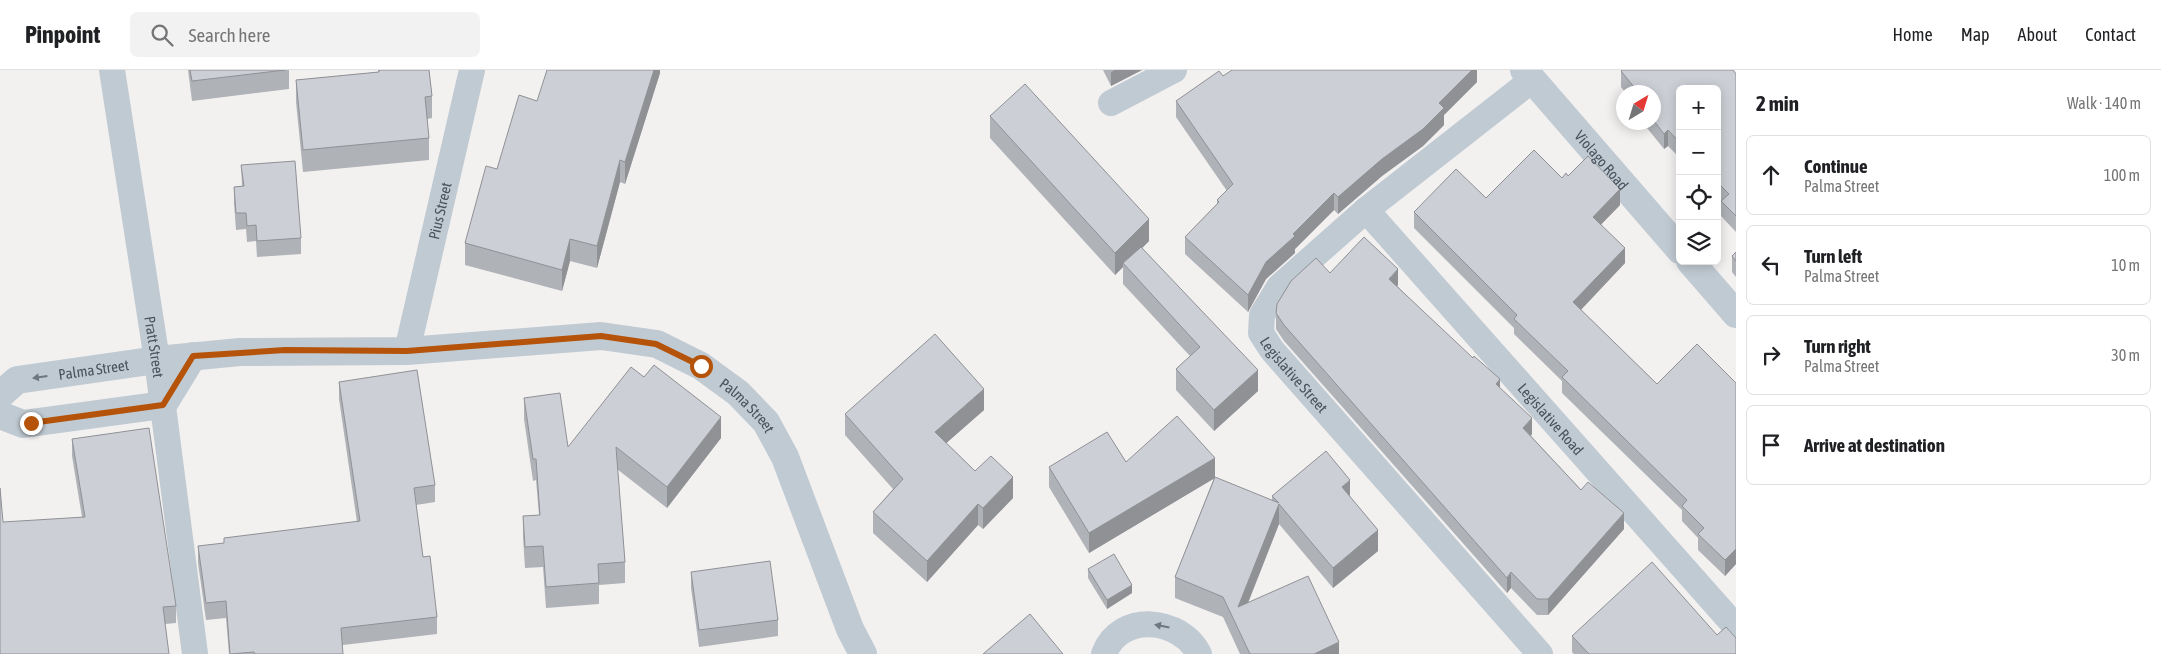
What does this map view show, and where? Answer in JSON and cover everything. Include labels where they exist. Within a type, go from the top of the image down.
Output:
[{"type":"street","name":"Pratt Street","points":[[112,70],[157,360],[195,654]]},
{"type":"street","name":"Pius Street","points":[[407,351],[472,70]]},
{"type":"street","points":[[1111,103],[1174,70]]},
{"type":"street","name":"Legislative Street","points":[[1528,75],[1366,210],[1279,287],[1262,315],[1261,333],[1272,350],[1540,654]]},
{"type":"street","name":"Violago Road","points":[[1528,75],[1676,245]]},
{"type":"street","name":"Legislative Road","points":[[1366,210],[1736,627]]},
{"type":"street","points":[[1693,265],[1736,314]]},
{"type":"street","name":"Palma Street","points":[[0,396],[17,380],[193,356],[285,350],[407,351],[601,336],[656,344],[701,366],[738,393],[766,422],[785,457],[850,629],[863,654]]},
{"type":"street","points":[[0,415],[23,424],[163,405],[193,356]]},
{"type":"street","points":[[1104,654],[1115,638],[1129,629],[1144,624],[1160,624],[1176,629],[1189,639],[1199,654]]},
{"type":"building","points":[[190,70],[285,70],[192,81]]},
{"type":"building","points":[[379,70],[429,70],[432,96],[425,97],[429,138],[303,150],[296,80],[379,72]]},
{"type":"building","points":[[547,70],[654,70],[625,162],[620,160],[597,246],[570,239],[562,270],[465,243],[486,166],[497,169],[519,95],[537,101]]},
{"type":"building","points":[[1232,70],[1472,70],[1439,103],[1444,108],[1423,129],[1382,159],[1338,197],[1334,193],[1293,234],[1295,236],[1266,262],[1248,295],[1185,237],[1219,202],[1217,200],[1233,184],[1176,101],[1219,71],[1223,76]]},
{"type":"building","points":[[1733,70],[1736,74],[1736,216],[1721,201],[1729,194],[1721,186],[1721,85],[1676,85],[1676,139],[1668,130],[1664,134],[1661,130],[1661,85],[1632,85],[1621,71]]},
{"type":"building","points":[[1025,84],[1149,219],[1115,253],[990,116]]},
{"type":"building","points":[[1534,150],[1562,178],[1566,173],[1568,176],[1588,156],[1620,189],[1593,217],[1625,248],[1573,302],[1657,384],[1697,344],[1736,383],[1736,549],[1725,560],[1698,534],[1704,528],[1682,506],[1687,500],[1562,377],[1568,371],[1514,319],[1517,315],[1414,212],[1456,169],[1486,198]]},
{"type":"building","points":[[295,161],[301,238],[257,241],[256,225],[247,226],[246,213],[236,213],[234,187],[244,186],[241,165]]},
{"type":"building","points":[[1364,237],[1398,269],[1389,279],[1473,358],[1474,356],[1500,379],[1496,384],[1532,418],[1523,428],[1581,490],[1588,482],[1624,513],[1548,599],[1537,599],[1511,572],[1507,578],[1284,325],[1276,313],[1277,304],[1291,281],[1316,258],[1330,273]]},
{"type":"building","points":[[1141,247],[1258,370],[1214,410],[1176,369],[1200,347],[1123,263]]},
{"type":"building","points":[[1736,252],[1736,261],[1732,256]]},
{"type":"building","points":[[935,334],[984,389],[935,432],[975,471],[991,456],[1013,477],[983,508],[978,504],[927,561],[873,512],[903,479],[845,414]]},
{"type":"building","points":[[654,365],[721,417],[667,487],[616,447],[625,562],[598,564],[599,583],[546,587],[543,546],[525,547],[523,516],[540,515],[536,459],[533,459],[524,398],[560,393],[568,447],[631,367],[644,377]]},
{"type":"building","points":[[417,370],[435,485],[414,488],[423,557],[430,556],[437,617],[341,628],[343,654],[255,654],[254,652],[230,654],[226,601],[206,603],[198,546],[224,543],[224,538],[360,521],[339,382]]},
{"type":"building","points":[[1177,416],[1215,458],[1089,533],[1049,467],[1107,432],[1126,462]]},
{"type":"building","points":[[149,428],[176,606],[163,607],[169,654],[0,654],[0,488],[3,522],[85,517],[72,439]]},
{"type":"building","points":[[1326,451],[1350,480],[1342,487],[1378,530],[1333,568],[1279,504],[1238,607],[1308,576],[1339,642],[1314,654],[1250,654],[1223,597],[1175,577],[1215,477],[1279,503],[1272,496]]},
{"type":"building","points":[[1114,554],[1132,585],[1107,600],[1088,569]]},
{"type":"building","points":[[770,561],[778,620],[699,630],[691,572]]},
{"type":"building","points":[[1652,562],[1717,635],[1726,627],[1736,638],[1736,654],[1589,654],[1572,636]]},
{"type":"building","points":[[1030,614],[1063,654],[983,654]]},
{"type":"route","points":[[31,423],[163,405],[193,356],[240,352],[285,350],[407,351],[601,336],[656,344],[701,366]]}]
